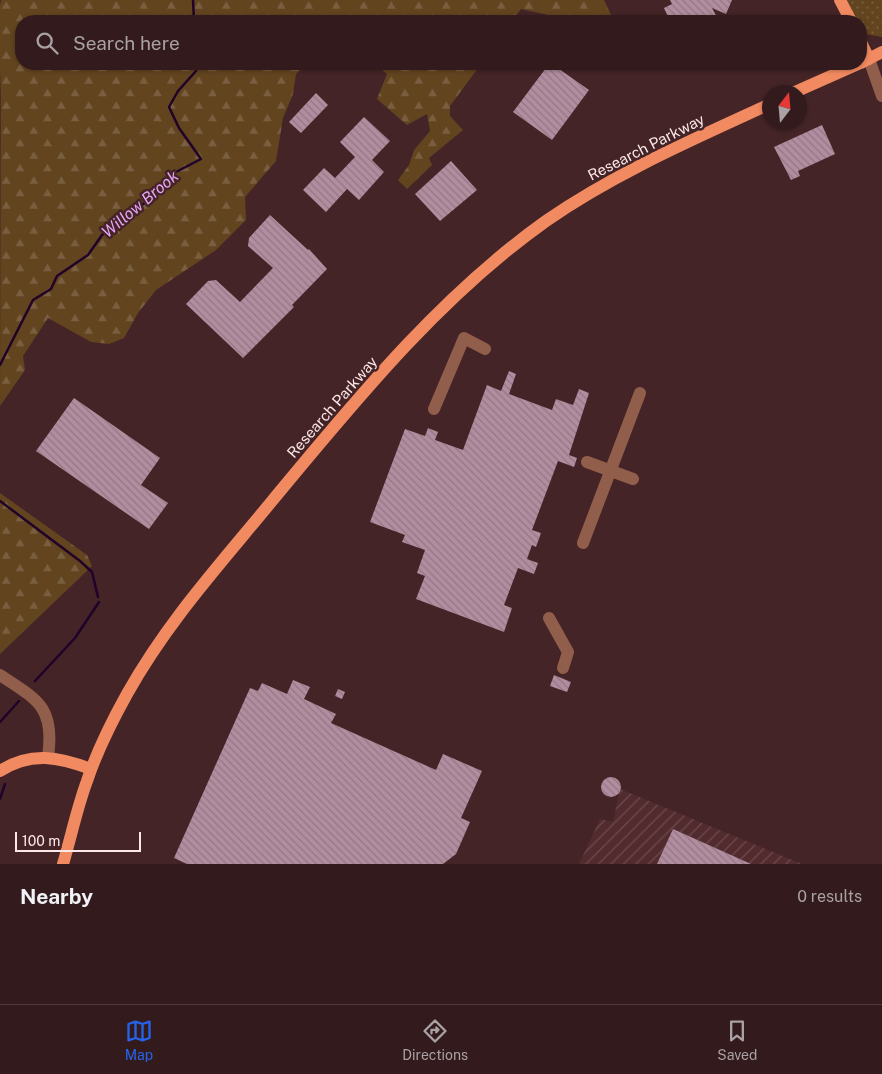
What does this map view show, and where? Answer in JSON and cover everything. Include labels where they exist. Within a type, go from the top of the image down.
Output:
[{"type":"main road","points":[[840,0],[847,15]]},
{"type":"main road","points":[[867,60],[882,52]]},
{"type":"main road","points":[[807,87],[845,70]]},
{"type":"main road","name":"Research Parkway","points":[[63,864],[91,769],[127,695],[160,639],[203,583],[327,435],[427,323],[505,253],[547,221],[614,180],[762,108]]},
{"type":"main road","points":[[0,770],[24,759],[48,757],[91,769]]},
{"type":"street","points":[[867,69],[882,96]]},
{"type":"street","points":[[434,409],[464,338],[484,349]]},
{"type":"street","points":[[584,543],[640,393]]},
{"type":"street","points":[[587,462],[633,479]]},
{"type":"street","points":[[549,618],[568,652],[562,668]]},
{"type":"street","points":[[0,674],[34,698],[42,708],[50,726],[48,757]]},
{"type":"shaded area","points":[[620,789],[802,864],[579,864],[600,819],[613,822]]},
{"type":"green space","points":[[0,0],[3,16],[0,95]]},
{"type":"green space","points":[[1,0],[604,0],[611,15],[548,15],[521,9],[516,15],[15,15],[15,70],[300,70],[296,74],[293,94],[283,118],[276,161],[245,197],[246,220],[216,250],[156,290],[138,313],[124,338],[109,344],[91,342],[48,318],[23,356],[25,370],[0,406]]},
{"type":"green space","points":[[847,0],[882,0],[882,37],[867,34],[867,15],[853,15]]},
{"type":"green space","points":[[382,70],[477,70],[450,106],[450,116],[463,130],[429,158],[432,165],[407,189],[398,180],[409,165],[414,150],[430,131],[427,114],[407,125],[377,99],[387,74]]},
{"type":"green space","points":[[0,493],[87,555],[92,566],[0,654]]},
{"type":"building","points":[[670,0],[732,0],[726,14],[712,8],[716,15],[667,15],[664,8],[672,4]]},
{"type":"building","points":[[544,70],[561,70],[589,90],[552,140],[513,112]]},
{"type":"building","points":[[316,93],[328,105],[301,133],[289,122]]},
{"type":"building","points":[[364,117],[390,141],[372,160],[384,172],[359,200],[347,189],[326,212],[303,190],[324,168],[335,178],[355,157],[340,142]]},
{"type":"building","points":[[822,125],[835,154],[798,171],[800,176],[791,180],[774,147]]},
{"type":"building","points":[[451,161],[477,190],[440,221],[415,194]]},
{"type":"building","points":[[270,215],[309,249],[327,269],[292,305],[294,307],[243,358],[186,304],[208,281],[216,280],[240,302],[273,268],[248,246],[249,238]]},
{"type":"building","points":[[509,371],[516,374],[509,394],[552,410],[556,399],[573,405],[579,389],[589,393],[569,455],[577,458],[574,467],[558,461],[532,530],[541,533],[536,547],[532,545],[527,559],[538,563],[534,574],[518,568],[504,605],[512,608],[504,632],[416,599],[425,576],[417,573],[425,550],[402,542],[405,535],[370,522],[405,429],[425,436],[428,428],[438,432],[435,440],[463,450],[487,385],[501,391]]},
{"type":"building","points":[[74,398],[160,458],[141,485],[168,503],[149,529],[36,451]]},
{"type":"building","points":[[554,675],[571,682],[567,692],[550,686]]},
{"type":"building","points":[[293,680],[310,687],[304,699],[336,714],[331,723],[436,770],[443,754],[482,771],[461,818],[470,822],[456,854],[443,864],[187,864],[174,858],[250,688],[258,691],[262,683],[287,694]]},
{"type":"building","points":[[338,689],[345,692],[342,699],[335,696]]},
{"type":"building","points":[[611,777],[618,780],[621,787],[618,794],[611,797],[604,794],[601,787],[604,780]]},
{"type":"building","points":[[673,829],[751,864],[657,864]]},
{"type":"waterway","name":"Willow Brook","points":[[193,0],[194,15]]},
{"type":"waterway","name":"Willow Brook","points":[[0,365],[33,300],[51,289],[57,276],[88,255],[102,235],[121,217],[155,196],[174,173],[201,159],[179,128],[169,107],[178,91],[196,70]]},
{"type":"waterway","name":"Willow Brook","points":[[0,501],[92,572],[98,597]]},
{"type":"waterway","name":"Willow Brook","points":[[35,681],[75,638],[99,602]]},
{"type":"waterway","name":"Willow Brook","points":[[0,722],[19,701]]},
{"type":"waterway","name":"Willow Brook","points":[[0,799],[5,784]]}]
